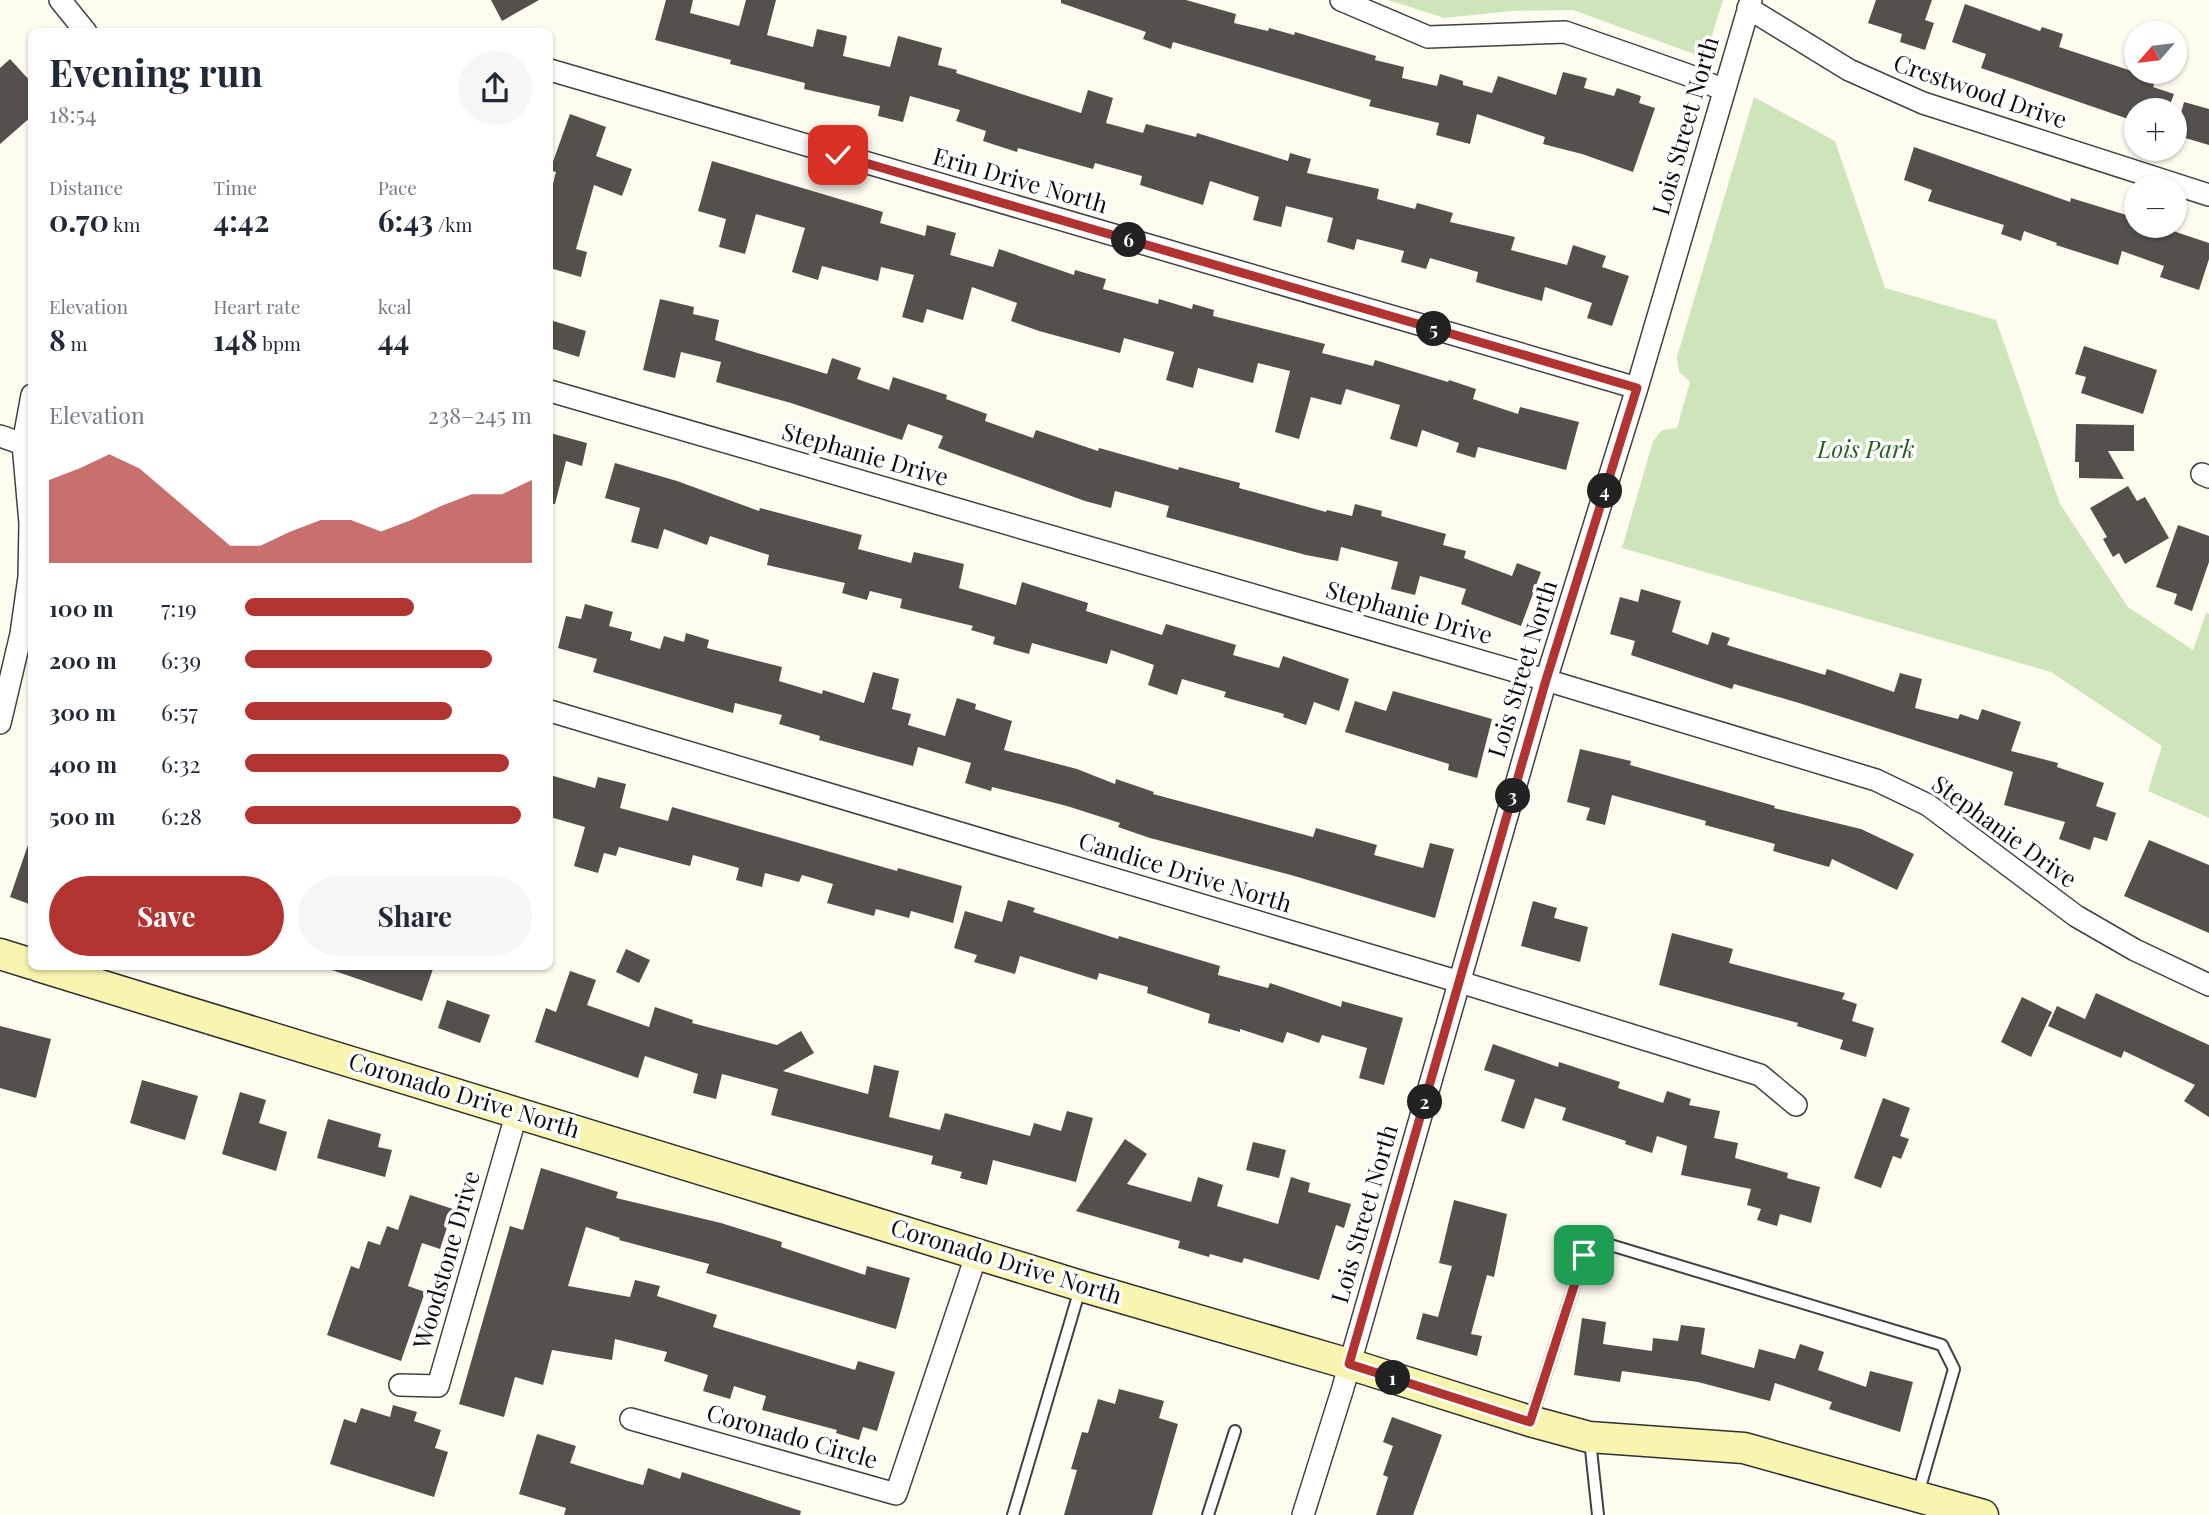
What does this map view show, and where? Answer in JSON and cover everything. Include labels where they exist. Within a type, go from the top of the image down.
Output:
[{"type":"street","points":[[60,0],[83,28]]},
{"type":"street","points":[[1341,0],[1428,37],[1564,32],[1724,90]]},
{"type":"street","name":"Lois Street North","points":[[1303,1515],[1546,680],[1637,388],[1749,4]]},
{"type":"street","name":"Crestwood Drive","points":[[1749,4],[1849,70],[1898,93],[2209,195]]},
{"type":"street","name":"Erin Drive North","points":[[553,71],[1637,388]]},
{"type":"street","name":"Stephanie Drive","points":[[553,392],[1546,680],[1876,780],[1928,805],[2076,916],[2135,950],[2209,985]]},
{"type":"street","points":[[28,417],[23,444],[28,500]]},
{"type":"street","points":[[0,436],[23,444]]},
{"type":"street","points":[[0,723],[21,635],[28,584]]},
{"type":"street","name":"Candice Drive North","points":[[553,712],[1460,982],[1760,1075],[1796,1105]]},
{"type":"street","points":[[0,954],[28,963]]},
{"type":"street","name":"Coronado Drive North","points":[[51,970],[1081,1286],[1349,1364],[1530,1422],[1589,1437],[1744,1448],[1982,1515]]},
{"type":"street","name":"Woodstone Drive","points":[[400,1385],[438,1385],[517,1112]]},
{"type":"street","name":"Coronado Circle","points":[[631,1419],[896,1494],[977,1253]]},
{"type":"lane","points":[[1530,1422],[1584,1255],[1607,1244],[1942,1345],[1954,1369],[1917,1497]]},
{"type":"lane","points":[[1013,1515],[1081,1286]]},
{"type":"lane","points":[[1208,1515],[1235,1431]]},
{"type":"lane","points":[[1589,1437],[1598,1515]]},
{"type":"green space","points":[[1388,0],[1723,0],[1705,58],[1573,10],[1512,11],[1444,18]]},
{"type":"green space","name":"Lois Park","points":[[1754,97],[1835,141],[1885,288],[1996,320],[2060,504],[2128,607],[2193,650],[2206,613],[2209,614],[2209,818],[2148,791],[2162,746],[2051,672],[1622,548],[1653,441],[1662,430],[1677,428],[1690,382],[1679,372],[1677,357]]},
{"type":"building","points":[[491,0],[539,0],[502,21]]},
{"type":"building","points":[[666,0],[693,0],[690,13],[739,26],[746,0],[776,0],[767,35],[813,47],[817,29],[847,36],[843,56],[890,67],[898,36],[942,48],[938,65],[1081,113],[1088,90],[1113,98],[1106,123],[1143,133],[1146,124],[1196,137],[1197,133],[1288,161],[1290,153],[1311,159],[1307,173],[1379,189],[1377,199],[1415,209],[1417,203],[1453,213],[1450,222],[1515,237],[1511,250],[1567,265],[1573,245],[1606,256],[1602,267],[1629,276],[1612,326],[1587,318],[1592,303],[1545,287],[1542,301],[1476,282],[1478,272],[1430,258],[1426,269],[1401,262],[1404,251],[1357,239],[1354,250],[1327,242],[1333,218],[1286,206],[1281,227],[1253,220],[1259,197],[1210,181],[1203,205],[1140,185],[1142,176],[1095,163],[1093,169],[1018,148],[1017,152],[983,141],[986,131],[956,121],[960,110],[910,96],[903,122],[878,116],[880,106],[804,89],[805,83],[730,64],[731,60],[655,40]]},
{"type":"building","points":[[1061,0],[1186,0],[1236,14],[1234,23],[1294,35],[1295,32],[1376,56],[1375,60],[1404,67],[1402,78],[1437,86],[1440,74],[1463,81],[1463,85],[1492,93],[1498,76],[1556,95],[1563,72],[1587,78],[1584,88],[1614,96],[1617,88],[1641,96],[1639,103],[1655,108],[1633,172],[1543,144],[1545,137],[1477,114],[1470,144],[1436,135],[1439,123],[1369,106],[1371,100],[1173,42],[1171,49],[1143,39],[1146,32],[1061,3]]},
{"type":"building","points":[[1876,0],[1932,0],[1925,20],[1934,23],[1925,50],[1900,42],[1902,34],[1868,23]]},
{"type":"building","points":[[1965,4],[2040,31],[2042,27],[2063,34],[2059,47],[2124,68],[2124,84],[2154,84],[2153,87],[2174,94],[2172,98],[2124,98],[2124,118],[1981,68],[1986,54],[1952,42]]},
{"type":"building","points":[[10,59],[28,79],[28,120],[0,144],[0,68]]},
{"type":"building","points":[[2187,103],[2209,109],[2209,145],[2187,139]]},
{"type":"building","points":[[570,114],[606,127],[596,156],[632,169],[622,196],[594,185],[576,249],[587,252],[581,277],[553,269],[553,184],[556,172],[553,171],[553,162]]},
{"type":"building","points":[[1914,147],[2070,202],[2071,198],[2124,214],[2124,238],[2187,238],[2187,236],[2209,243],[2209,259],[2199,290],[2160,277],[2164,266],[2122,251],[2118,265],[2056,245],[2057,243],[2024,231],[2021,241],[2001,234],[2004,225],[1928,201],[1932,190],[1904,180]]},
{"type":"building","points":[[712,161],[883,212],[880,223],[925,236],[927,225],[956,233],[950,255],[993,267],[999,249],[1074,275],[1075,270],[1106,279],[1103,289],[1158,304],[1159,299],[1192,309],[1193,304],[1214,310],[1213,316],[1325,344],[1322,353],[1373,366],[1375,360],[1448,382],[1449,380],[1476,389],[1473,399],[1518,414],[1520,407],[1579,422],[1566,470],[1478,447],[1475,458],[1456,452],[1459,443],[1422,430],[1417,447],[1390,439],[1400,405],[1346,389],[1341,405],[1311,397],[1299,439],[1275,432],[1290,371],[1258,363],[1253,383],[1198,368],[1193,388],[1166,380],[1174,352],[1124,338],[1120,353],[1039,331],[1011,321],[1017,303],[972,287],[963,320],[927,309],[923,323],[902,317],[914,275],[881,267],[878,281],[822,266],[818,280],[792,272],[805,228],[756,214],[745,254],[719,247],[726,219],[698,211]]},
{"type":"building","points":[[660,299],[694,307],[693,314],[719,320],[715,340],[827,374],[832,358],[861,368],[857,379],[889,390],[893,377],[947,395],[946,399],[987,414],[985,421],[1033,438],[1036,430],[1098,451],[1099,448],[1178,470],[1179,467],[1240,483],[1239,488],[1326,512],[1327,510],[1352,516],[1355,504],[1382,511],[1381,516],[1446,534],[1443,545],[1466,551],[1464,558],[1512,576],[1517,563],[1541,572],[1521,626],[1461,604],[1466,589],[1420,576],[1415,595],[1391,589],[1398,562],[1341,547],[1338,561],[1306,555],[1166,517],[1169,506],[1115,491],[1111,508],[1085,501],[938,448],[943,436],[908,424],[902,440],[791,403],[716,382],[721,362],[681,352],[675,378],[643,370]]},
{"type":"building","points":[[553,321],[586,331],[579,357],[553,349]]},
{"type":"building","points":[[2084,346],[2157,370],[2143,414],[2081,393],[2086,377],[2075,374]]},
{"type":"building","points":[[2076,424],[2134,425],[2134,451],[2108,451],[2124,479],[2079,478],[2079,462],[2075,462]]},
{"type":"building","points":[[553,434],[587,443],[582,466],[566,461],[555,504]]},
{"type":"building","points":[[615,463],[677,481],[759,511],[760,508],[862,535],[858,549],[911,563],[914,552],[964,564],[959,588],[1016,605],[1022,582],[1088,603],[1086,611],[1162,635],[1166,624],[1236,645],[1233,655],[1279,668],[1283,656],[1349,679],[1339,711],[1314,702],[1306,725],[1283,717],[1284,714],[1224,697],[1226,692],[1182,679],[1177,695],[1148,685],[1154,665],[1111,650],[1107,664],[1032,643],[1029,654],[993,644],[995,637],[971,630],[973,626],[900,608],[902,599],[870,591],[867,600],[842,593],[845,583],[767,565],[769,555],[710,536],[707,545],[664,529],[658,549],[631,542],[640,508],[605,498]]},
{"type":"building","points":[[2128,486],[2137,501],[2145,497],[2169,538],[2125,564],[2119,553],[2113,557],[2103,539],[2107,537],[2090,508]]},
{"type":"building","points":[[2178,525],[2209,536],[2209,562],[2192,611],[2174,604],[2177,594],[2156,587]]},
{"type":"building","points":[[1641,589],[1681,601],[1672,632],[1708,645],[1712,632],[1730,638],[1727,645],[1825,675],[1827,669],[1894,692],[1900,673],[1922,679],[1915,708],[1958,719],[1960,714],[1978,720],[1982,709],[2021,722],[2011,751],[2058,763],[2057,767],[2104,783],[2096,806],[2116,813],[2107,841],[2094,837],[2090,850],[2059,839],[2065,822],[2004,805],[2013,772],[1799,703],[1734,684],[1732,689],[1631,655],[1635,641],[1610,634],[1620,597],[1638,602]]},
{"type":"building","points":[[585,604],[613,612],[609,626],[632,632],[630,640],[660,649],[664,636],[684,642],[686,633],[709,640],[707,648],[782,667],[779,681],[822,694],[823,690],[864,703],[873,672],[899,679],[892,709],[911,714],[908,725],[945,736],[957,698],[976,704],[975,709],[1012,721],[1004,750],[1077,769],[1115,784],[1116,779],[1154,792],[1153,794],[1313,837],[1316,828],[1377,845],[1374,855],[1423,868],[1430,843],[1454,849],[1435,918],[1291,875],[1150,838],[1118,827],[1120,823],[1067,806],[965,783],[971,763],[918,747],[913,766],[819,740],[820,736],[779,724],[782,715],[735,703],[733,713],[593,672],[597,659],[558,648],[566,616],[581,619]]},
{"type":"building","points":[[1393,691],[1492,719],[1477,778],[1448,770],[1449,764],[1345,732],[1355,701],[1386,711]]},
{"type":"building","points":[[1580,749],[1631,761],[1630,765],[1775,806],[1774,808],[1861,829],[1914,854],[1897,890],[1832,859],[1829,867],[1773,851],[1775,844],[1705,825],[1706,821],[1612,795],[1605,825],[1586,820],[1590,808],[1567,802]]},
{"type":"building","points":[[553,776],[595,788],[598,777],[626,784],[620,808],[668,821],[672,807],[897,871],[898,868],[962,886],[953,923],[911,911],[909,918],[876,909],[874,916],[827,903],[833,884],[802,875],[799,882],[765,873],[762,887],[736,880],[739,868],[693,855],[690,866],[619,847],[616,856],[604,853],[598,873],[574,866],[585,827],[553,818]]},
{"type":"building","points":[[2149,840],[2209,865],[2209,933],[2124,896]]},
{"type":"building","points":[[28,845],[28,904],[10,897]]},
{"type":"building","points":[[1008,900],[1035,908],[1033,912],[1118,939],[1119,936],[1220,966],[1218,975],[1268,988],[1270,983],[1341,1007],[1342,1001],[1403,1018],[1384,1085],[1359,1078],[1367,1048],[1322,1035],[1319,1043],[1287,1032],[1283,1043],[1240,1029],[1240,1032],[1208,1023],[1210,1014],[1147,993],[1148,987],[1099,973],[1097,980],[1020,956],[1015,974],[974,962],[977,955],[954,948],[965,911],[1002,922]]},
{"type":"building","points":[[1533,901],[1557,908],[1554,918],[1588,927],[1580,962],[1521,946]]},
{"type":"building","points":[[1672,933],[1733,949],[1729,963],[1845,993],[1842,999],[1857,1004],[1852,1021],[1874,1028],[1866,1057],[1840,1049],[1843,1040],[1797,1026],[1798,1023],[1659,985]]},
{"type":"building","points":[[626,949],[650,960],[639,983],[616,972]]},
{"type":"building","points":[[332,970],[433,970],[422,1001]]},
{"type":"building","points":[[570,971],[596,980],[587,1005],[649,1027],[655,1007],[693,1020],[692,1023],[777,1045],[801,1031],[814,1053],[783,1071],[868,1094],[874,1065],[899,1071],[889,1117],[940,1130],[945,1113],[1030,1136],[1034,1123],[1061,1131],[1067,1111],[1093,1118],[1076,1182],[993,1160],[987,1185],[960,1178],[962,1172],[931,1164],[933,1156],[771,1115],[778,1089],[722,1074],[716,1099],[693,1093],[698,1074],[645,1056],[638,1078],[535,1042],[546,1008],[556,1012]]},
{"type":"building","points":[[2096,993],[2209,1045],[2209,1117],[2184,1101],[2195,1085],[2124,1051],[2121,1058],[2048,1026],[2057,1006],[2085,1019]]},
{"type":"building","points":[[2022,997],[2052,1012],[2031,1057],[2001,1042]]},
{"type":"building","points":[[447,1000],[490,1015],[480,1043],[438,1028]]},
{"type":"building","points":[[0,1026],[51,1039],[36,1098],[0,1088]]},
{"type":"building","points":[[1493,1044],[1558,1067],[1559,1062],[1620,1082],[1618,1088],[1663,1103],[1667,1091],[1691,1099],[1689,1105],[1720,1111],[1714,1138],[1738,1143],[1735,1158],[1788,1173],[1787,1178],[1820,1187],[1811,1223],[1780,1214],[1777,1226],[1757,1220],[1761,1209],[1747,1205],[1751,1189],[1681,1175],[1687,1146],[1657,1136],[1652,1153],[1625,1144],[1626,1141],[1562,1120],[1566,1108],[1535,1098],[1524,1129],[1501,1121],[1515,1080],[1484,1070]]},
{"type":"building","points":[[142,1080],[198,1096],[185,1140],[130,1123]]},
{"type":"building","points":[[240,1092],[266,1100],[259,1123],[287,1132],[276,1171],[222,1154]]},
{"type":"building","points":[[1883,1098],[1910,1108],[1900,1136],[1909,1139],[1901,1159],[1893,1156],[1881,1188],[1854,1178]]},
{"type":"building","points":[[328,1119],[381,1134],[378,1147],[392,1150],[385,1177],[317,1158]]},
{"type":"building","points":[[1125,1139],[1147,1154],[1127,1184],[1191,1202],[1198,1177],[1223,1185],[1217,1206],[1278,1224],[1291,1177],[1310,1183],[1308,1192],[1351,1204],[1344,1228],[1336,1225],[1319,1280],[1244,1258],[1242,1263],[1210,1254],[1209,1257],[1178,1248],[1180,1241],[1076,1211]]},
{"type":"building","points":[[1253,1142],[1286,1150],[1279,1178],[1246,1170]]},
{"type":"building","points":[[541,1168],[618,1192],[616,1198],[721,1223],[782,1242],[781,1247],[865,1275],[867,1266],[910,1278],[896,1329],[706,1273],[709,1264],[619,1240],[620,1238],[586,1227],[568,1286],[630,1297],[635,1280],[660,1286],[657,1296],[717,1315],[713,1327],[855,1370],[858,1361],[895,1372],[877,1431],[863,1427],[859,1440],[836,1433],[837,1430],[762,1410],[766,1396],[734,1386],[730,1399],[703,1391],[708,1375],[664,1361],[667,1352],[615,1339],[612,1360],[552,1350],[543,1385],[515,1377],[504,1417],[459,1404],[510,1226],[523,1230]]},
{"type":"building","points":[[410,1195],[453,1209],[440,1249],[422,1243],[408,1286],[425,1292],[401,1361],[327,1335],[351,1266],[359,1269],[368,1241],[380,1245],[387,1226],[398,1230]]},
{"type":"building","points":[[1454,1200],[1507,1214],[1494,1277],[1487,1275],[1471,1334],[1482,1336],[1477,1356],[1416,1339],[1423,1313],[1438,1317],[1452,1266],[1439,1263]]},
{"type":"building","points":[[1582,1318],[1606,1322],[1603,1344],[1652,1351],[1653,1338],[1678,1341],[1681,1325],[1705,1328],[1701,1354],[1754,1368],[1759,1349],[1795,1359],[1800,1344],[1824,1352],[1818,1370],[1866,1387],[1870,1371],[1913,1382],[1900,1432],[1829,1409],[1832,1402],[1775,1383],[1770,1401],[1698,1382],[1622,1371],[1620,1382],[1574,1375]]},
{"type":"building","points":[[1119,1389],[1164,1401],[1159,1418],[1178,1424],[1152,1515],[1064,1515],[1077,1470],[1071,1469],[1082,1432],[1088,1433],[1098,1399],[1115,1404]]},
{"type":"building","points":[[393,1405],[417,1412],[414,1421],[441,1430],[435,1448],[448,1452],[434,1497],[330,1464],[344,1419],[356,1423],[361,1408],[390,1417]]},
{"type":"building","points":[[1392,1417],[1442,1435],[1413,1515],[1376,1515],[1388,1477],[1383,1475],[1393,1446],[1383,1442]]},
{"type":"building","points":[[537,1434],[576,1446],[570,1463],[628,1481],[643,1485],[648,1468],[680,1479],[682,1472],[801,1511],[800,1515],[564,1515],[566,1508],[519,1494]]},
{"type":"route","points":[[838,155],[1637,388],[1546,680],[1349,1364],[1530,1422],[1584,1255]]}]
